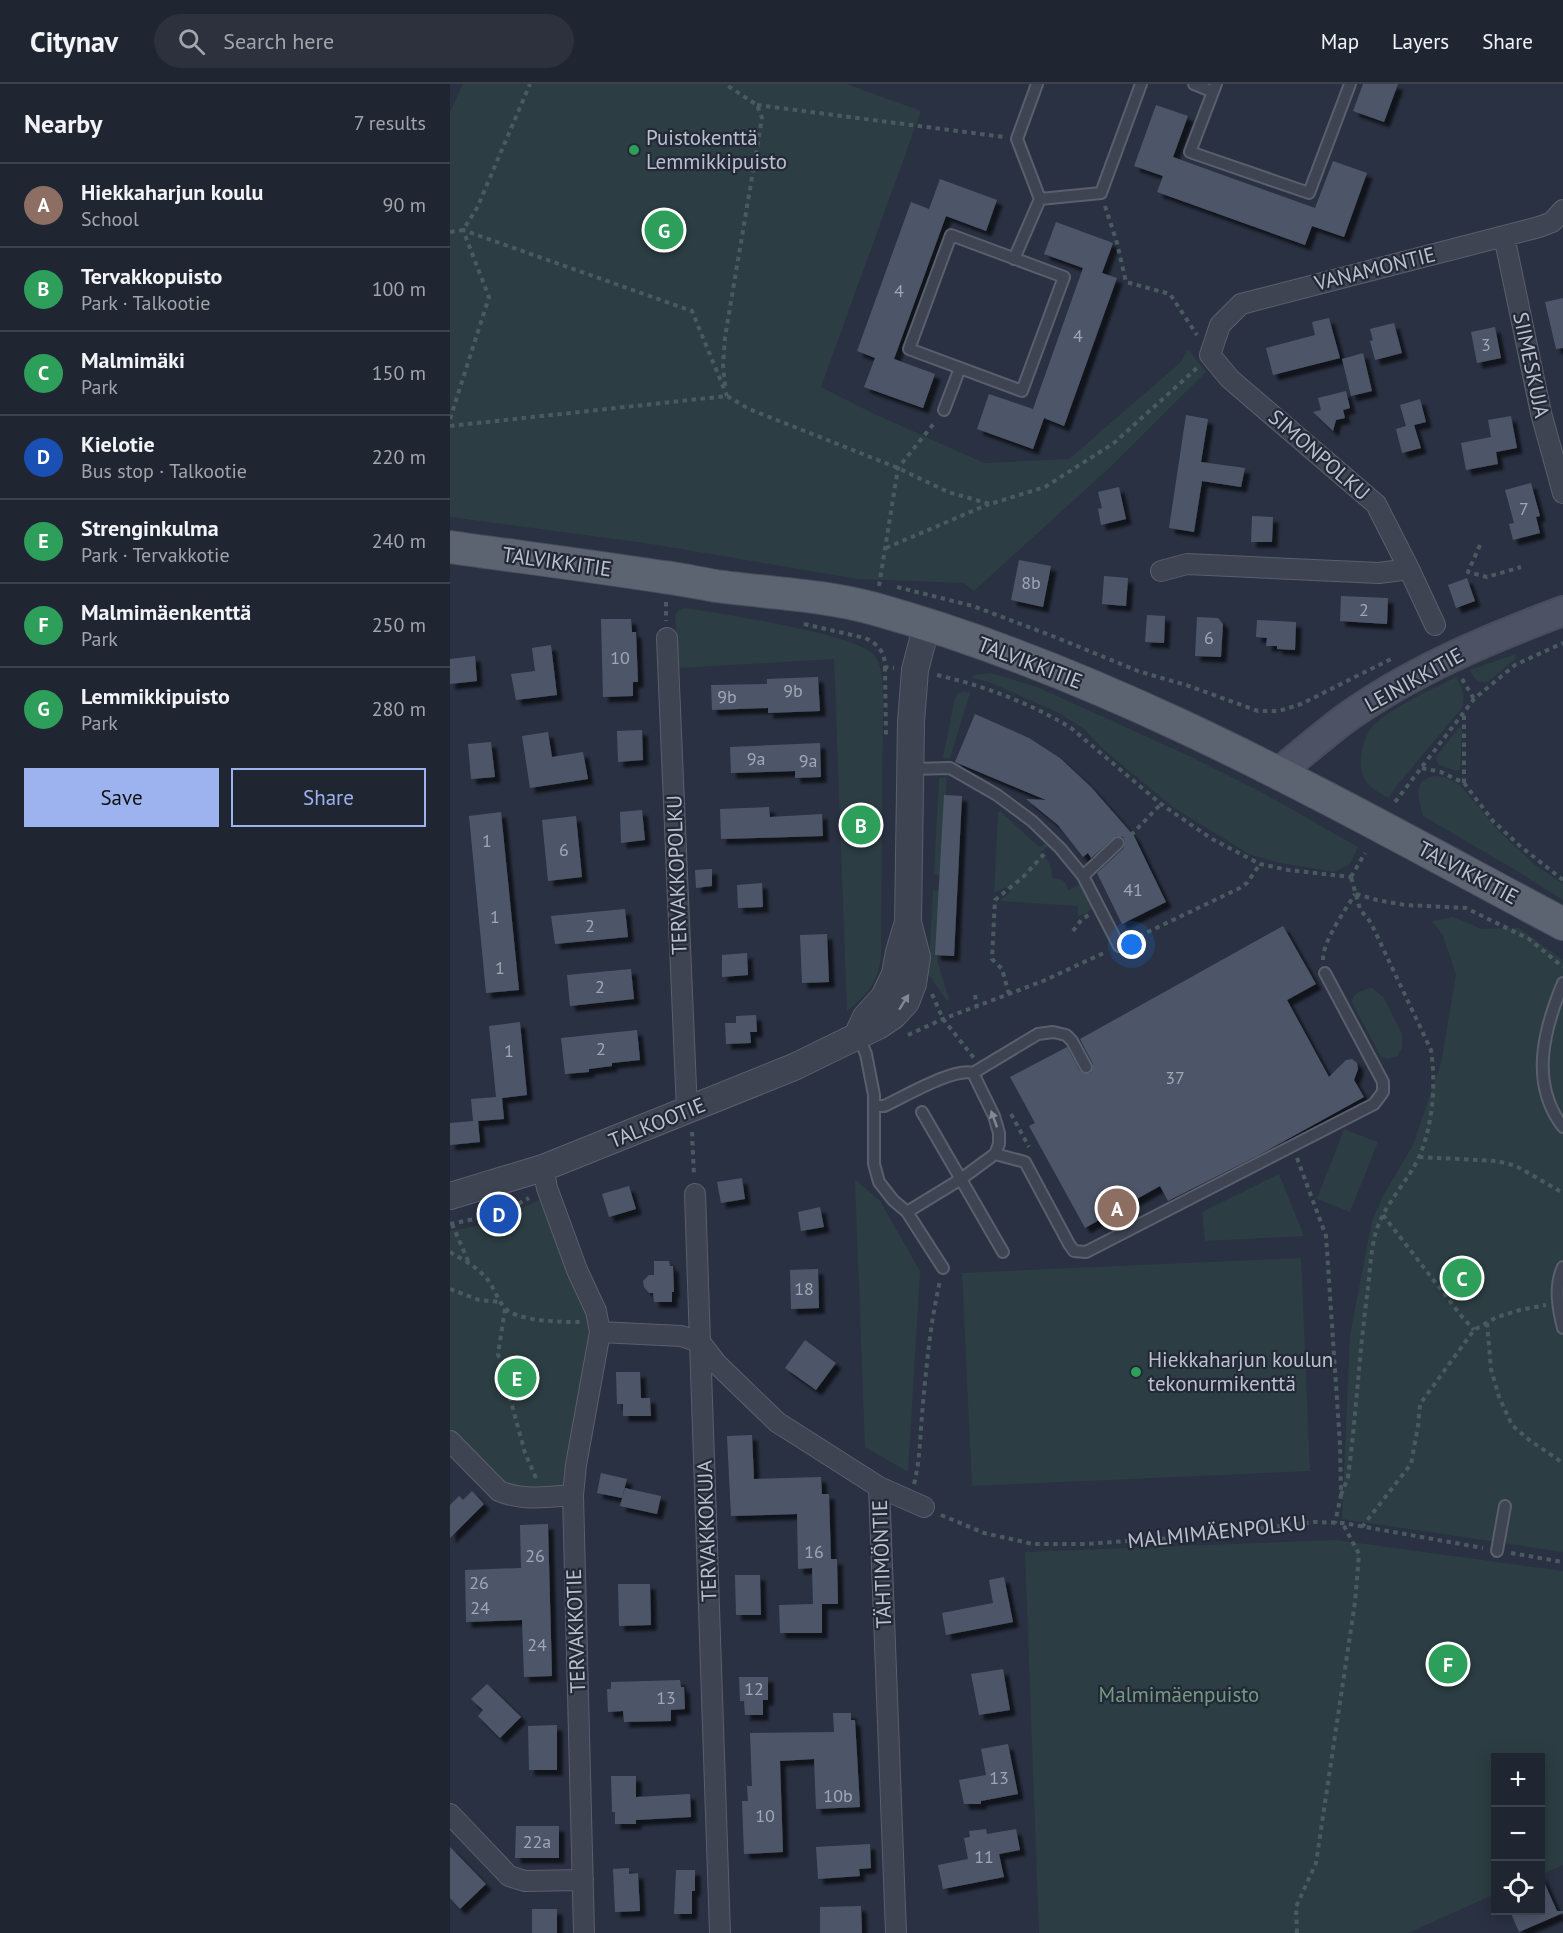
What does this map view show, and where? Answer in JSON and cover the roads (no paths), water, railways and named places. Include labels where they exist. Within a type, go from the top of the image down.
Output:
[{"type":"main road","name":"TALVIKKITIE","points":[[450,548],[715,586],[787,593],[871,608],[927,624],[1151,711],[1278,773],[1563,924]]},
{"type":"main road","name":"LEINIKKITIE","points":[[1278,773],[1343,721],[1398,686],[1450,658],[1563,611]]},
{"type":"street","name":"VANAMONTIE","points":[[1210,355],[1220,325],[1241,304],[1552,222],[1563,210]]},
{"type":"street","name":"SIIMESKUJA","points":[[1504,236],[1541,413],[1563,493]]},
{"type":"street","name":"SIMONPOLKU","points":[[1210,355],[1230,379],[1376,504],[1435,625]]},
{"type":"street","points":[[1161,571],[1187,564],[1379,573],[1408,569]]},
{"type":"street","points":[[858,1035],[866,1017],[885,997],[895,974],[908,922],[910,769],[915,670],[927,624]]},
{"type":"street","name":"TERVAKKOPOLKU","points":[[667,638],[690,1120]]},
{"type":"street","name":"TALKOOTIE","points":[[450,1196],[690,1120],[858,1035]]},
{"type":"street","points":[[543,1168],[547,1188],[596,1311],[599,1325],[681,1336],[700,1342]]},
{"type":"street","name":"TERVAKKOKUJA","points":[[695,1194],[720,1933]]},
{"type":"street","name":"TERVAKKOTIE","points":[[584,1933],[573,1495],[599,1325]]},
{"type":"street","name":"TÄHTIMÖNTIE","points":[[700,1342],[717,1364],[777,1422],[879,1487],[896,1933]]},
{"type":"street","points":[[450,1441],[499,1491],[510,1496],[525,1498],[573,1495]]},
{"type":"street","points":[[879,1487],[917,1504]]},
{"type":"street","points":[[450,1814],[508,1876],[525,1881],[583,1880]]},
{"type":"lane","points":[[1014,259],[1040,199],[1017,139],[1037,84]]},
{"type":"lane","points":[[1040,199],[1101,193],[1141,84]]},
{"type":"lane","points":[[1194,84],[1214,88],[1190,152],[1309,194],[1350,84]]},
{"type":"lane","points":[[951,235],[1064,277],[1022,391],[960,368],[909,349],[951,235]]},
{"type":"lane","points":[[944,410],[960,368]]},
{"type":"lane","points":[[910,769],[950,768],[997,795],[1032,821],[1055,843],[1083,876],[1119,946]]},
{"type":"lane","points":[[1083,876],[1118,843]]},
{"type":"lane","points":[[995,1154],[1025,1162],[1069,1244],[1074,1251],[1086,1252],[1374,1104],[1383,1092],[1383,1082],[1325,973]]},
{"type":"lane","points":[[1563,982],[1544,1038],[1542,1070],[1547,1096],[1557,1120],[1563,1127]]},
{"type":"lane","points":[[874,1106],[884,1106],[954,1073],[973,1073],[1038,1034],[1053,1032],[1066,1035],[1072,1041],[1086,1067]]},
{"type":"lane","points":[[858,1035],[866,1054],[874,1095],[874,1164],[879,1182],[893,1200],[907,1212],[943,1268]]},
{"type":"lane","points":[[907,1212],[961,1179],[995,1154],[999,1144],[999,1133],[994,1116],[973,1073]]},
{"type":"lane","points":[[922,1112],[1004,1252]]},
{"type":"lane","points":[[1563,1267],[1560,1273],[1557,1305],[1563,1328]]},
{"type":"lane","points":[[1497,1551],[1505,1506]]},
{"type":"place","name":"Puistokenttä Lemmikkipuisto","points":[[634,150]]},
{"type":"place","name":"Lemmikkipuisto","points":[[664,230]]},
{"type":"place","name":"Tervakkopuisto","points":[[861,825]]},
{"type":"place","name":"Hiekkaharjun koulu","points":[[1117,1208]]},
{"type":"place","name":"Kielotie","points":[[499,1214]]},
{"type":"place","name":"Malmimäki","points":[[1462,1278]]},
{"type":"place","name":"Hiekkaharjun koulun tekonurmikenttä","points":[[1136,1372]]},
{"type":"place","name":"Strenginkulma","points":[[517,1378]]},
{"type":"place","name":"Malmimäenkenttä","points":[[1448,1664]]},
{"type":"park label","name":"Malmimäenpuisto","points":[[1179,1695]]}]
